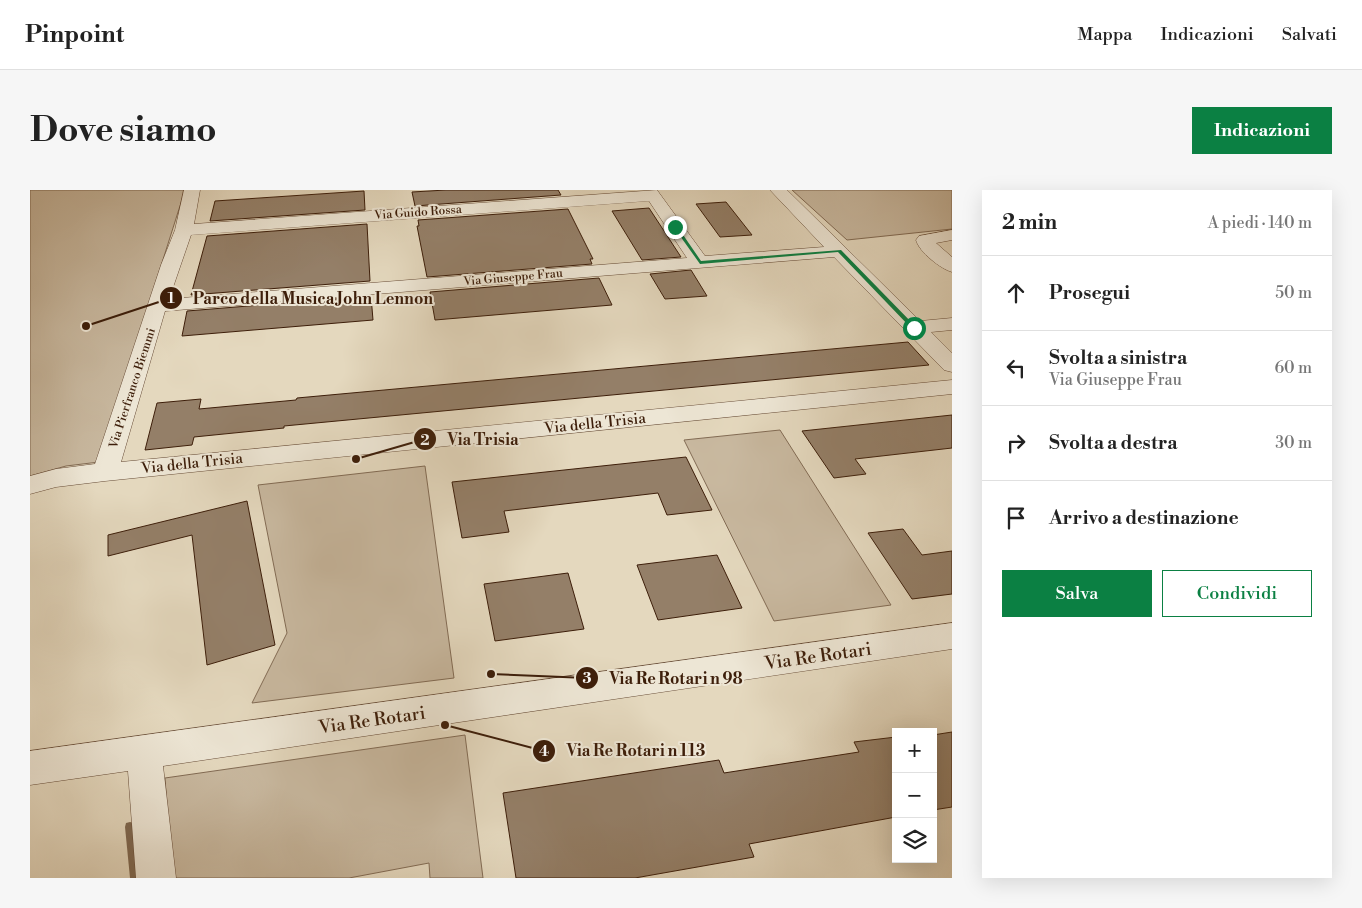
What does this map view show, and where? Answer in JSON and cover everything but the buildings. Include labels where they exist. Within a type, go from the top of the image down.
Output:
[{"type":"street","name":"Via Pierfranco Biemmi","points":[[105,472],[170,265],[184,230],[192,190]]},
{"type":"street","points":[[778,190],[952,365]]},
{"type":"street","name":"Via Guido Rossa","points":[[184,230],[651,193]]},
{"type":"street","points":[[651,193],[700,263]]},
{"type":"street","points":[[952,235],[925,240],[926,244],[952,266]]},
{"type":"street","name":"Via Giuseppe Frau","points":[[158,306],[700,263],[744,263],[839,251]]},
{"type":"street","points":[[914,328],[952,324]]},
{"type":"street","name":"Via della Trisia","points":[[30,485],[56,478],[105,472],[952,387]]},
{"type":"street","name":"Via Re Rotari","points":[[30,768],[952,636]]},
{"type":"street","points":[[144,752],[156,878]]},
{"type":"shaded area","points":[[30,190],[185,190],[99,462],[66,466],[30,476]]},
{"type":"shaded area","points":[[792,190],[952,190],[952,229],[847,240]]},
{"type":"shaded area","points":[[780,430],[891,605],[774,621],[684,440]]},
{"type":"shaded area","points":[[425,466],[454,678],[252,703],[287,633],[258,485]]},
{"type":"shaded area","points":[[465,735],[483,878],[430,878],[429,863],[349,878],[172,878],[165,778]]},
{"type":"waterway","points":[[130,827],[135,878]]},
{"type":"place","name":"Parco della Musica John Lennon","points":[[86,326]]},
{"type":"place","name":"Via Trisia","points":[[356,459]]},
{"type":"place","name":"Via Re Rotari n 98","points":[[491,674]]},
{"type":"place","name":"Via Re Rotari n 113","points":[[445,725]]},
{"type":"route","points":[[675,227],[700,263],[839,251],[914,328]]}]
